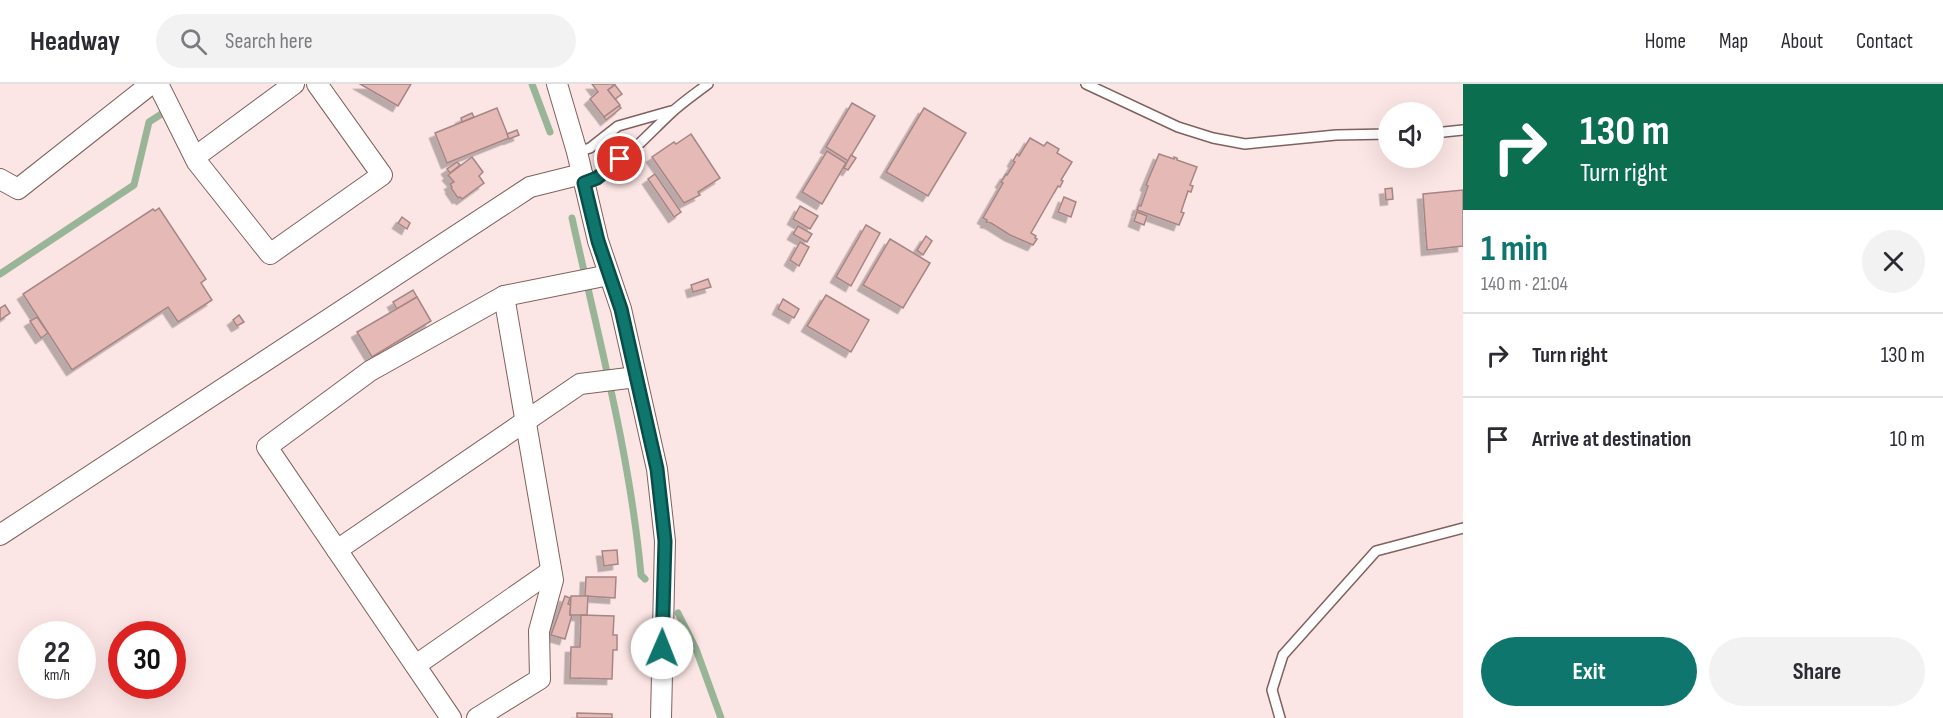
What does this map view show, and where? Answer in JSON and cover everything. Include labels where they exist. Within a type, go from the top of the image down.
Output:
[{"type":"street","points":[[0,178],[18,189],[151,84]]},
{"type":"street","points":[[158,84],[195,157],[270,254],[382,175],[317,84]]},
{"type":"street","points":[[195,157],[294,84]]},
{"type":"street","points":[[557,84],[577,152],[598,241],[621,309],[657,469],[665,541],[661,718]]},
{"type":"street","points":[[0,535],[530,187],[583,178]]},
{"type":"street","points":[[452,718],[267,447],[370,370],[504,296],[609,275]]},
{"type":"street","points":[[477,718],[540,679],[539,631],[553,580],[504,296]]},
{"type":"street","points":[[337,550],[580,384],[636,377]]},
{"type":"street","points":[[416,665],[552,571]]},
{"type":"lane","points":[[583,178],[597,178],[635,148],[674,110],[708,84]]},
{"type":"lane","points":[[1086,84],[1178,128],[1245,144],[1336,135],[1378,134]]},
{"type":"lane","points":[[577,152],[590,148],[618,126],[674,110]]},
{"type":"lane","points":[[1444,132],[1463,130]]},
{"type":"lane","points":[[1280,718],[1272,690],[1283,656],[1376,551],[1463,528]]},
{"type":"building","points":[[360,84],[411,84],[398,106]]},
{"type":"building","points":[[592,84],[615,84],[608,90],[620,105],[604,117],[590,99],[598,92]]},
{"type":"building","points":[[615,85],[622,94],[615,99],[608,90]]},
{"type":"building","points":[[852,103],[875,116],[848,161],[826,147]]},
{"type":"building","points":[[619,106],[621,108],[606,120],[604,117]]},
{"type":"building","points":[[497,108],[509,138],[447,163],[435,133]]},
{"type":"building","points":[[924,108],[966,133],[928,196],[886,172]]},
{"type":"building","points":[[472,113],[474,117],[462,122],[461,118]]},
{"type":"building","points":[[517,130],[519,135],[509,139],[507,134]]},
{"type":"building","points":[[691,134],[720,178],[698,192],[700,195],[684,203],[652,157]]},
{"type":"building","points":[[624,135],[630,142],[618,151],[612,144]]},
{"type":"building","points":[[1030,138],[1044,146],[1047,142],[1059,149],[1057,153],[1072,162],[1061,180],[1063,181],[1060,187],[1058,186],[1031,233],[1037,239],[1033,245],[1010,235],[983,218],[1003,183],[1001,182],[1015,162],[1013,161],[1017,154],[1019,156]]},
{"type":"building","points":[[827,151],[846,163],[822,204],[802,192]]},
{"type":"building","points":[[1159,154],[1177,158],[1177,160],[1197,167],[1190,185],[1193,186],[1191,192],[1188,191],[1181,212],[1184,213],[1179,225],[1137,210],[1139,205],[1141,206],[1148,186],[1146,185]]},
{"type":"building","points":[[851,155],[856,158],[848,170],[844,168]]},
{"type":"building","points":[[472,157],[483,172],[479,176],[484,183],[462,199],[458,198],[450,184],[454,182],[448,175]]},
{"type":"building","points":[[457,162],[460,165],[450,173],[447,169]]},
{"type":"building","points":[[655,174],[681,212],[674,217],[648,179]]},
{"type":"building","points":[[1392,188],[1393,199],[1386,200],[1385,189]]},
{"type":"building","points":[[1463,190],[1463,246],[1427,250],[1423,194]]},
{"type":"building","points":[[1064,197],[1076,202],[1071,217],[1058,212]]},
{"type":"building","points":[[800,206],[818,216],[810,229],[793,219]]},
{"type":"building","points":[[159,208],[206,279],[201,283],[212,300],[178,322],[168,307],[72,370],[23,294],[153,209],[155,211]]},
{"type":"building","points":[[1137,212],[1147,216],[1144,225],[1134,221]]},
{"type":"building","points":[[402,217],[410,223],[407,229],[398,223]]},
{"type":"building","points":[[866,225],[880,233],[851,286],[836,277]]},
{"type":"building","points":[[798,226],[812,234],[807,242],[793,234]]},
{"type":"building","points":[[926,236],[932,241],[923,255],[917,250]]},
{"type":"building","points":[[890,239],[930,263],[903,308],[863,285]]},
{"type":"building","points":[[800,242],[809,247],[799,266],[790,260]]},
{"type":"building","points":[[708,279],[711,287],[693,292],[691,285]]},
{"type":"building","points":[[413,290],[417,297],[397,309],[393,302]]},
{"type":"building","points":[[826,295],[869,320],[851,352],[807,326]]},
{"type":"building","points":[[417,297],[431,321],[372,357],[357,332]]},
{"type":"building","points":[[783,299],[799,309],[794,318],[778,309]]},
{"type":"building","points":[[5,305],[10,313],[0,320],[0,308]]},
{"type":"building","points":[[239,315],[244,322],[237,326],[233,320]]},
{"type":"building","points":[[37,317],[48,333],[41,338],[30,321]]},
{"type":"building","points":[[617,550],[618,564],[604,566],[602,551]]},
{"type":"building","points":[[586,577],[616,577],[615,598],[585,596]]},
{"type":"building","points":[[565,596],[570,598],[568,604],[571,605],[570,615],[572,615],[565,639],[551,635]]},
{"type":"building","points":[[571,596],[588,596],[587,615],[570,615]]},
{"type":"building","points":[[581,615],[614,616],[613,635],[617,635],[617,650],[613,650],[612,679],[570,678],[571,647],[580,647]]},
{"type":"building","points":[[577,713],[612,714],[612,718],[577,718]]},
{"type":"waterway","points":[[532,84],[550,132]]},
{"type":"waterway","points":[[0,274],[134,185],[149,122],[163,113],[163,106]]},
{"type":"waterway","points":[[572,218],[621,440],[641,575],[645,579]]},
{"type":"waterway","points":[[678,613],[696,649],[721,718]]},
{"type":"route","points":[[620,159],[597,178],[584,183],[598,241],[621,309],[657,469],[665,541],[662,648]]}]
